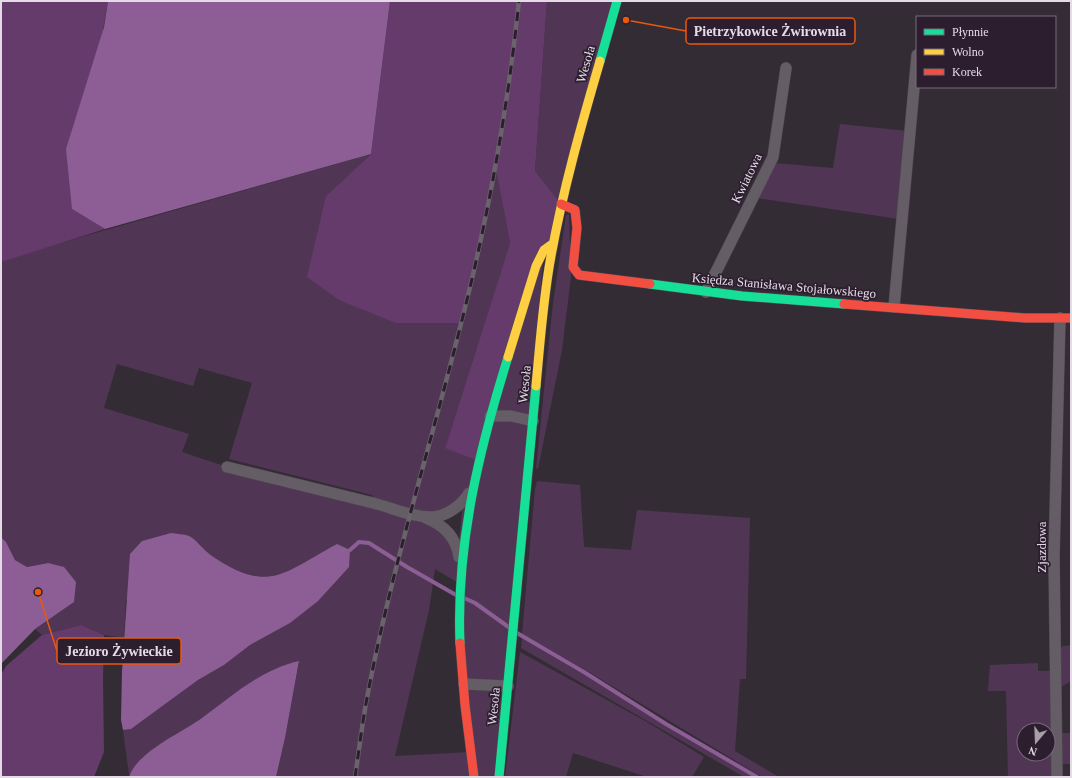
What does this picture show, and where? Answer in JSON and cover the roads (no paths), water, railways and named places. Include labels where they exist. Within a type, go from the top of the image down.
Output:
[{"type":"street","name":"Wesoła","points":[[499,777],[545,294],[561,204],[579,132],[617,1]]},
{"type":"street","points":[[894,307],[916,65]]},
{"type":"street","name":"Kwiatowa","points":[[706,292],[773,157],[786,68]]},
{"type":"street","name":"Księdza Stanisława Stojałowskiego","points":[[561,204],[575,210],[577,228],[573,267],[579,276],[706,292],[1025,318],[1071,318]]},
{"type":"street","points":[[474,777],[464,684],[460,613],[460,584],[467,522],[484,433],[536,266],[544,250],[553,243]]},
{"type":"street","name":"Zjazdowa","points":[[1057,777],[1054,558],[1060,318]]},
{"type":"street","points":[[490,416],[511,416],[533,421]]},
{"type":"street","points":[[227,467],[375,503],[411,515],[420,516],[434,517],[450,511],[463,503],[474,485]]},
{"type":"street","points":[[420,516],[437,523],[452,536],[458,550],[462,569]]},
{"type":"street","points":[[464,684],[508,686]]},
{"type":"waterway","points":[[350,550],[359,542],[369,543],[456,595]]},
{"type":"waterway","points":[[464,598],[475,603],[510,628]]},
{"type":"waterway","points":[[517,633],[584,672],[666,724],[757,777]]},
{"type":"railway","points":[[355,777],[365,708],[378,642],[405,532],[464,312],[484,225],[507,97],[519,1]]},
{"type":"place","name":"Pietrzykowice Żwirownia","points":[[626,20]]},
{"type":"place","name":"Jezioro Żywieckie","points":[[38,592]]}]
